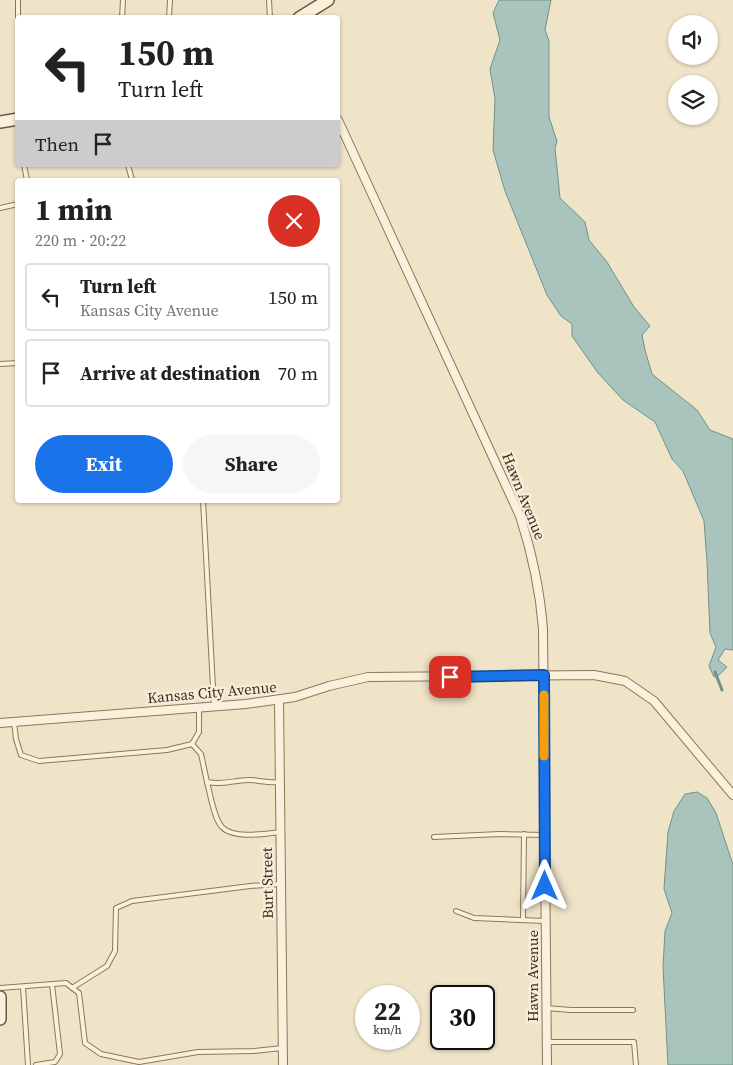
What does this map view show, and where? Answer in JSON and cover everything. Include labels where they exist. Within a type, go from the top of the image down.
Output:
[{"type":"street","points":[[304,15],[328,0]]},
{"type":"street","points":[[0,122],[15,123]]},
{"type":"street","name":"Hawn Avenue","points":[[340,124],[520,516],[530,545],[541,597],[544,675],[547,1065]]},
{"type":"street","name":"Kansas City Avenue","points":[[0,724],[279,700],[368,678],[594,675],[625,681],[654,701],[733,796]]},
{"type":"street","name":"Burt Street","points":[[279,700],[282,1065]]},
{"type":"street","points":[[0,998],[0,1019]]},
{"type":"lane","points":[[18,0],[18,15]]},
{"type":"lane","points":[[122,15],[123,0]]},
{"type":"lane","points":[[169,15],[170,0]]},
{"type":"lane","points":[[269,0],[270,15]]},
{"type":"lane","points":[[0,208],[15,205]]},
{"type":"lane","points":[[0,364],[15,363]]},
{"type":"lane","points":[[203,503],[214,706]]},
{"type":"lane","points":[[14,722],[21,755],[39,760],[167,750],[192,744],[199,732],[199,707]]},
{"type":"lane","points":[[192,744],[201,754],[207,782],[221,826],[237,835],[280,832]]},
{"type":"lane","points":[[207,782],[218,784],[250,780],[264,783],[280,782]]},
{"type":"lane","points":[[434,837],[500,834],[545,835]]},
{"type":"lane","points":[[523,920],[524,834]]},
{"type":"lane","points":[[72,988],[107,966],[116,951],[116,908],[132,901],[241,887],[281,884]]},
{"type":"lane","points":[[456,911],[474,918],[546,921]]},
{"type":"lane","points":[[0,988],[66,983],[79,993],[85,1043],[101,1054],[139,1062],[198,1052],[254,1051],[282,1048]]},
{"type":"lane","points":[[36,1065],[55,1062],[60,1054],[52,984]]},
{"type":"lane","points":[[23,986],[28,1065]]},
{"type":"lane","points":[[546,1008],[633,1010]]},
{"type":"lane","points":[[546,1042],[634,1042],[636,1065]]},
{"type":"water","points":[[499,0],[551,0],[545,30],[549,41],[549,117],[557,141],[555,148],[560,198],[585,222],[589,240],[607,262],[634,307],[650,326],[642,335],[652,374],[697,410],[710,430],[733,439],[733,650],[725,649],[718,660],[727,667],[714,677],[709,666],[716,647],[710,633],[704,521],[683,471],[672,459],[655,422],[623,400],[598,373],[572,336],[572,324],[561,316],[547,295],[505,191],[493,150],[495,99],[490,69],[500,40],[493,13]]},
{"type":"water","points":[[697,792],[707,798],[716,813],[733,865],[733,1065],[668,1065],[663,967],[665,931],[672,913],[664,889],[668,832],[674,811],[685,794]]},
{"type":"waterway","points":[[715,672],[722,690]]},
{"type":"slow traffic","points":[[544,695],[544,756]]},
{"type":"route","points":[[450,677],[544,675],[545,886]]}]
